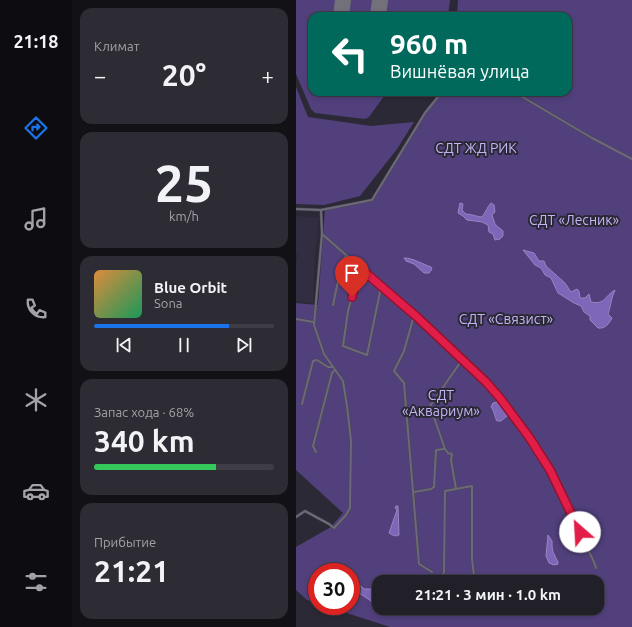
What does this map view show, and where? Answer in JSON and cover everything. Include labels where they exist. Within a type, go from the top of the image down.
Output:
[{"type":"street","points":[[296,209],[321,210],[372,200],[425,113],[439,96]]},
{"type":"street","points":[[521,96],[592,138],[632,159]]},
{"type":"street","points":[[296,517],[305,511],[334,528],[346,515],[350,508],[351,440],[342,380],[324,354],[314,329],[313,322],[322,234],[321,210]]},
{"type":"street","points":[[322,234],[417,317],[500,398],[550,470],[585,541],[596,568]]},
{"type":"street","points":[[333,306],[342,262],[346,256]]},
{"type":"street","points":[[360,268],[348,311],[343,346],[367,355],[381,287]]},
{"type":"street","points":[[417,317],[413,318],[404,351],[394,371],[404,383],[419,564],[432,572]]},
{"type":"street","points":[[296,319],[313,322]]},
{"type":"street","points":[[302,404],[313,361],[317,360],[328,368],[333,367]]},
{"type":"street","points":[[456,489],[451,460],[452,454],[448,453],[444,449],[430,405],[462,360]]},
{"type":"street","points":[[316,452],[313,446],[332,373],[335,370]]},
{"type":"street","points":[[414,492],[433,489],[436,450],[444,449]]},
{"type":"street","points":[[442,575],[444,572],[445,491],[472,486],[472,559],[474,575]]},
{"type":"shaded area","points":[[460,203],[463,204],[462,210],[466,214],[478,217],[482,217],[491,203],[494,205],[495,212],[492,215],[495,224],[503,231],[503,236],[500,239],[495,240],[493,234],[489,232],[488,225],[482,222],[467,220],[458,213]]},
{"type":"shaded area","points":[[296,216],[319,218],[315,256],[313,303],[296,301],[296,264],[298,255],[296,254]]},
{"type":"shaded area","points":[[523,250],[534,253],[539,261],[544,261],[546,266],[565,283],[571,292],[577,289],[579,291],[580,298],[585,298],[589,294],[591,302],[596,303],[602,301],[615,290],[608,314],[612,318],[608,324],[603,328],[598,328],[590,320],[590,316],[584,312],[581,306],[558,293],[551,278],[545,275],[541,268],[535,265]]},
{"type":"shaded area","points":[[404,258],[418,261],[431,267],[432,269],[429,273],[424,273]]},
{"type":"shaded area","points":[[497,402],[507,414],[507,416],[501,421],[497,421],[491,407],[493,403]]},
{"type":"shaded area","points":[[398,506],[399,535],[396,536],[389,533],[397,510],[395,508]]},
{"type":"shaded area","points":[[548,535],[552,541],[554,554],[558,564],[554,565],[549,563],[546,556]]},
{"type":"shaded area","points":[[360,585],[364,589],[372,590],[371,601],[360,594]]},
{"type":"green space","points":[[296,0],[338,0],[336,12],[308,12],[308,96],[384,96],[369,117],[365,119],[315,113],[311,109],[296,74]]},
{"type":"green space","points":[[349,0],[450,0],[448,12],[347,12]]},
{"type":"green space","points":[[458,0],[632,0],[632,627],[390,627],[353,615],[360,615],[360,594],[372,601],[372,615],[604,615],[604,575],[372,575],[372,590],[364,589],[360,585],[360,563],[308,563],[308,600],[296,590],[296,547],[331,527],[343,513],[296,470],[296,303],[318,305],[325,208],[371,200],[428,107],[437,96],[572,96],[572,12],[457,12]],"holes":[[[463,204],[462,210],[467,214],[482,217],[487,212],[488,206],[495,212],[492,215],[495,224],[500,227],[489,231],[488,225],[482,222],[475,222],[459,213]],[[524,250],[534,253],[539,261],[544,261],[546,266],[565,283],[571,292],[579,291],[580,297],[598,303],[605,300],[614,291],[608,314],[590,316],[584,312],[581,306],[558,293],[551,278],[545,275],[541,268],[535,265]],[[493,403],[501,405],[507,416],[501,421],[494,416],[492,407]]]},
{"type":"green space","points":[[296,87],[308,117],[371,126],[414,122],[397,149],[360,196],[324,205],[296,204]]},
{"type":"runway","points":[[342,12],[343,0]]},
{"type":"runway","points":[[378,12],[380,0]]},
{"type":"route","points":[[352,297],[360,268],[417,317],[486,382],[508,407],[543,458],[580,532]]},
{"type":"park label","name":"СДТ ЖД РИК","points":[[476,148]]},
{"type":"park label","name":"СДТ «Лесник»","points":[[574,220]]},
{"type":"park label","name":"СДТ «Связист»","points":[[506,319]]},
{"type":"park label","name":"СДТ «Аквариум»","points":[[441,404]]}]
